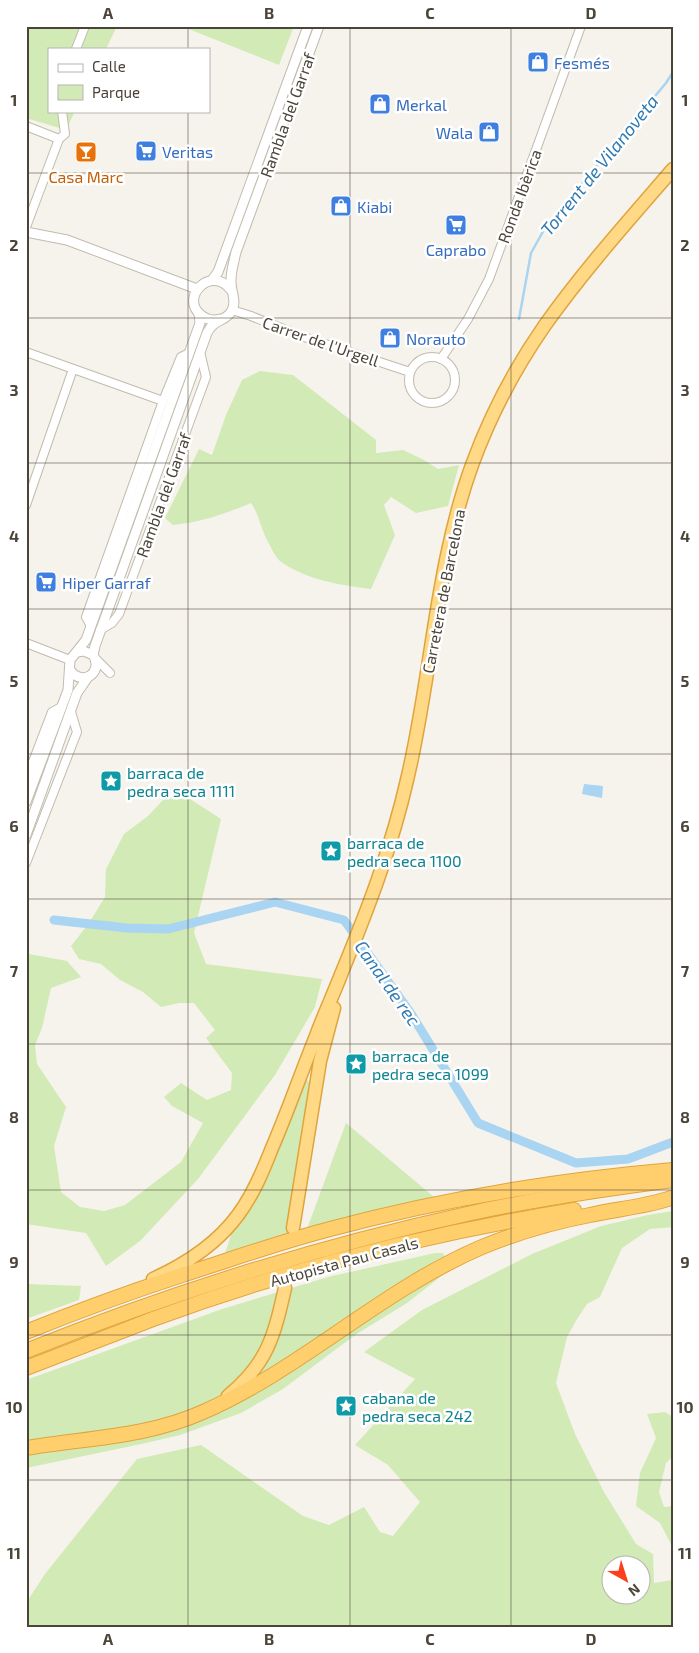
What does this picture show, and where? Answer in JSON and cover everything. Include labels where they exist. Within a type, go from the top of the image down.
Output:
[{"type":"highway","name":"Carretera de Barcelona","points":[[341,976],[381,871],[408,780],[448,550],[472,466],[502,399],[545,325],[577,283],[673,169]]},
{"type":"highway","points":[[293,1228],[320,1061],[341,976]]},
{"type":"highway","points":[[126,1293],[196,1256],[219,1236],[237,1216],[261,1174],[282,1126],[328,1004],[341,976]]},
{"type":"highway","points":[[26,1332],[126,1293],[267,1247],[332,1229],[409,1210],[492,1193],[568,1181],[673,1170]]},
{"type":"highway","name":"Autopista Pau Casals","points":[[26,1351],[86,1327],[168,1298],[333,1246],[469,1213],[598,1190],[673,1180]]},
{"type":"highway","points":[[26,1448],[155,1428],[201,1413],[242,1394],[407,1285],[482,1247],[547,1225],[590,1215],[651,1205],[672,1198]]},
{"type":"highway","name":"Autopista Pau Casals","points":[[26,1368],[155,1318],[274,1279],[337,1261],[409,1243],[532,1217],[672,1198]]},
{"type":"highway","points":[[201,1413],[217,1405],[237,1389],[248,1379],[262,1360],[273,1337],[284,1288]]},
{"type":"highway","points":[[26,1440],[102,1437]]},
{"type":"street","points":[[76,48],[85,26]]},
{"type":"street","name":"Rambla del Garraf","points":[[77,652],[82,646],[91,626],[200,323],[194,301],[197,290],[205,282],[212,280],[218,272],[308,26]]},
{"type":"street","name":"Rambla del Garraf","points":[[95,657],[95,646],[100,630],[200,352],[211,325],[227,316],[232,310],[234,298],[230,279],[236,252],[319,26]]},
{"type":"street","name":"Ronda Ibèrica","points":[[442,359],[468,319],[489,279],[581,26]]},
{"type":"street","points":[[26,227],[59,139],[65,134],[62,112]]},
{"type":"street","points":[[26,126],[59,139]]},
{"type":"street","points":[[26,232],[67,240],[197,290]]},
{"type":"street","points":[[212,280],[224,283],[231,290]]},
{"type":"street","name":"Carrer de l'Urgell","points":[[232,310],[298,335],[410,372]]},
{"type":"street","points":[[199,314],[208,319],[220,319]]},
{"type":"street","points":[[26,352],[163,402]]},
{"type":"street","name":"Rambla del Garraf","points":[[100,630],[112,623],[120,614],[206,377],[200,352]]},
{"type":"street","name":"Rambla del Garraf","points":[[91,626],[86,617],[163,402],[181,357],[189,353]]},
{"type":"street","points":[[427,358],[442,359],[448,364],[455,377],[452,392],[440,402],[425,402],[418,399],[413,394],[409,379],[414,365],[427,358]]},
{"type":"street","points":[[26,505],[73,369]]},
{"type":"street","points":[[26,643],[70,665],[73,674],[80,678],[98,673],[110,673],[95,657],[84,651],[77,652],[70,665],[68,690],[26,802]]},
{"type":"street","points":[[26,835],[77,694],[97,666],[95,657]]},
{"type":"street","points":[[26,780],[52,712],[61,707]]},
{"type":"street","points":[[26,863],[77,732],[71,712]]},
{"type":"green space","points":[[26,26],[117,26],[106,48],[48,48],[48,112],[75,112],[66,130],[26,118]]},
{"type":"green space","points":[[181,26],[294,26],[279,65]]},
{"type":"green space","points":[[260,371],[293,375],[376,440],[376,453],[403,450],[438,469],[459,465],[448,506],[416,513],[391,497],[384,505],[395,535],[371,589],[312,577],[280,561],[268,542],[251,503],[195,522],[173,525],[165,518],[199,449],[212,455],[226,415],[242,380]]},
{"type":"green space","points":[[165,798],[190,799],[221,819],[194,933],[206,964],[322,979],[315,1007],[275,1075],[198,1179],[140,1241],[106,1266],[86,1233],[26,1224],[26,964],[29,954],[67,961],[81,977],[51,988],[42,1028],[35,1045],[37,1064],[66,1107],[54,1146],[61,1192],[80,1207],[104,1211],[125,1205],[181,1162],[203,1123],[172,1106],[164,1097],[181,1083],[207,1100],[231,1090],[232,1073],[206,1038],[215,1030],[194,1003],[179,1003],[161,1007],[143,992],[120,980],[101,964],[79,959],[71,946],[89,923],[105,897],[106,869],[124,834],[148,816]]},
{"type":"green space","points":[[306,1078],[311,1085],[301,1131],[287,1235],[225,1254],[233,1228],[253,1202],[278,1152]]},
{"type":"green space","points":[[346,1123],[434,1197],[307,1229]]},
{"type":"green space","points":[[673,1211],[673,1227],[650,1229],[622,1248],[600,1297],[587,1304],[567,1337],[556,1383],[575,1434],[604,1492],[636,1544],[653,1554],[654,1583],[673,1580],[673,1627],[26,1627],[26,1603],[45,1574],[137,1459],[201,1445],[303,1516],[329,1525],[364,1507],[380,1532],[393,1536],[420,1502],[388,1465],[355,1445],[415,1379],[364,1352],[422,1310],[532,1254],[601,1226]]},
{"type":"green space","points":[[435,1253],[443,1253],[449,1266],[444,1274],[407,1303],[355,1335],[283,1389],[241,1413],[180,1435],[26,1468],[26,1380],[222,1309],[328,1277]]},
{"type":"green space","points":[[26,1284],[81,1286],[79,1300],[26,1319]]},
{"type":"green space","points":[[665,1412],[673,1417],[673,1456],[666,1463],[659,1492],[664,1507],[673,1506],[673,1548],[660,1523],[636,1506],[640,1473],[656,1438],[647,1414]]},
{"type":"water","points":[[584,784],[603,786],[602,798],[582,794]]},
{"type":"waterway","name":"Torrent de Vilanoveta","points":[[519,319],[531,253],[545,228],[666,83],[673,72]]},
{"type":"waterway","name":"Canal de rec","points":[[54,920],[127,928],[168,929],[275,902],[344,920],[410,1012],[478,1123],[576,1163],[628,1159],[673,1142]]},
{"type":"place","name":"Fesmés","points":[[538,62]]},
{"type":"place","name":"Merkal","points":[[380,104]]},
{"type":"place","name":"Wala","points":[[489,132]]},
{"type":"place","name":"Veritas","points":[[146,151]]},
{"type":"place","name":"Casa Marc","points":[[86,152]]},
{"type":"place","name":"Kiabi","points":[[341,206]]},
{"type":"place","name":"Caprabo","points":[[456,225]]},
{"type":"place","name":"Norauto","points":[[390,338]]},
{"type":"place","name":"Hiper Garraf","points":[[46,582]]},
{"type":"place","name":"barraca de pedra seca 1111","points":[[111,781]]},
{"type":"place","name":"barraca de pedra seca 1100","points":[[331,851]]},
{"type":"place","name":"barraca de pedra seca 1099","points":[[356,1064]]},
{"type":"place","name":"cabana de pedra seca 242","points":[[346,1406]]}]
